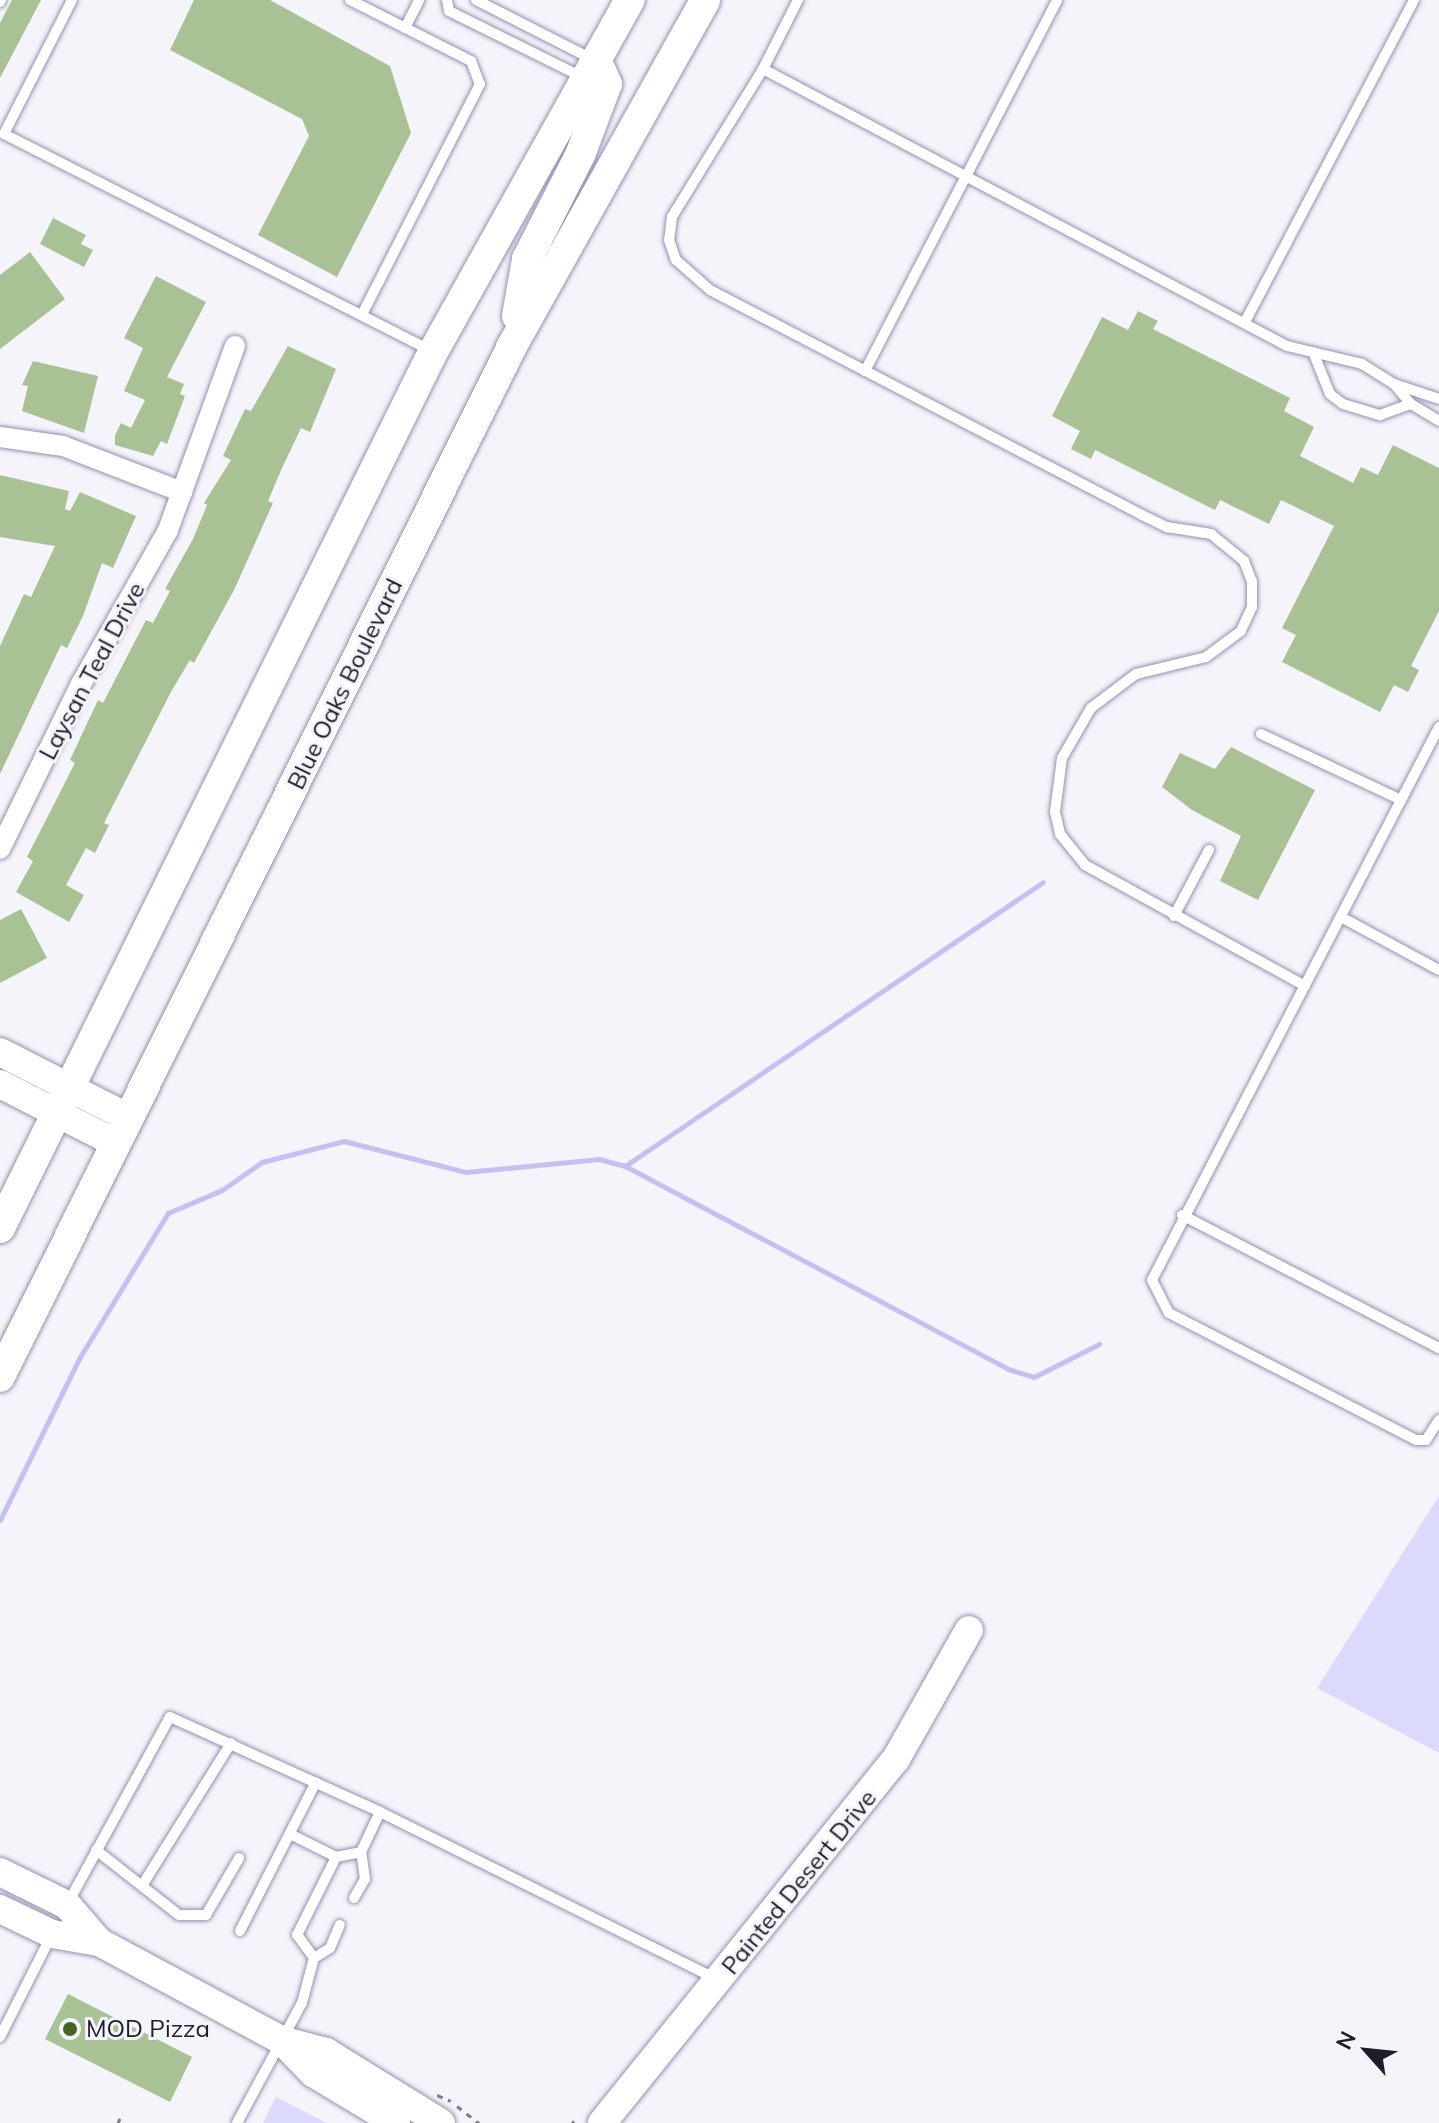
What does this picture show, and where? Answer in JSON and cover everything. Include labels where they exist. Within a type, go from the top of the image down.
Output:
[{"type":"main road","points":[[0,1228],[433,352],[630,0]]},
{"type":"main road","name":"Blue Oaks Boulevard","points":[[0,1377],[512,346],[705,0]]},
{"type":"main road","points":[[512,346],[527,259],[580,155],[607,84],[592,71]]},
{"type":"street","name":"Laysan Teal Drive","points":[[0,849],[81,684],[168,530],[235,346]]},
{"type":"street","points":[[0,437],[63,446],[182,492]]},
{"type":"street","points":[[0,1052],[64,1100],[123,1130]]},
{"type":"street","points":[[0,1084],[64,1100]]},
{"type":"street","name":"Painted Desert Drive","points":[[593,2122],[721,1980],[896,1759],[969,1630]]},
{"type":"street","points":[[0,1872],[67,1905],[99,1942]]},
{"type":"street","points":[[0,1909],[52,1934],[99,1942],[281,2040],[326,2052],[441,2123]]},
{"type":"street","points":[[281,2040],[313,2073],[396,2123]]},
{"type":"lane","points":[[72,0],[4,134],[433,352]]},
{"type":"lane","points":[[350,0],[471,61],[480,84],[362,315]]},
{"type":"lane","points":[[405,28],[419,0]]},
{"type":"lane","points":[[447,0],[449,11],[592,71]]},
{"type":"lane","points":[[476,0],[592,71]]},
{"type":"lane","points":[[798,0],[763,69],[694,176],[672,217],[669,240],[688,276],[1142,515],[1167,527],[1211,534],[1244,561],[1252,582],[1252,607],[1241,631],[1206,657],[1136,674],[1111,690],[1075,732],[1056,783],[1055,812],[1071,852],[1105,879],[1305,986]]},
{"type":"lane","points":[[865,371],[1057,0]]},
{"type":"lane","points":[[1245,322],[1414,0]]},
{"type":"lane","points":[[763,69],[967,174],[1287,346],[1362,364],[1394,384],[1439,399]]},
{"type":"lane","points":[[1313,352],[1330,394],[1343,404],[1380,415],[1411,404]]},
{"type":"lane","points":[[1394,384],[1411,404],[1439,421]]},
{"type":"lane","points":[[1439,727],[1182,1215],[1152,1280],[1169,1313],[1418,1441],[1426,1440],[1439,1420]]},
{"type":"lane","points":[[1261,734],[1401,800]]},
{"type":"lane","points":[[1174,916],[1209,850]]},
{"type":"lane","points":[[1341,917],[1439,970]]},
{"type":"lane","points":[[1182,1215],[1439,1348]]},
{"type":"lane","points":[[67,1905],[170,1717],[380,1812],[721,1980]]},
{"type":"lane","points":[[143,1884],[231,1743]]},
{"type":"lane","points":[[240,1931],[316,1782]]},
{"type":"lane","points":[[354,1898],[365,1879],[361,1852],[380,1812]]},
{"type":"lane","points":[[290,1834],[336,1857],[361,1852]]},
{"type":"lane","points":[[96,1850],[179,1915],[206,1915],[239,1858]]},
{"type":"lane","points":[[314,1958],[297,1935],[336,1857]]},
{"type":"lane","points":[[237,2123],[302,2003],[314,1958],[330,1948],[340,1925]]},
{"type":"lane","points":[[0,2037],[52,1934]]},
{"type":"shaded area","points":[[1439,1496],[1439,1753],[1317,1688]]},
{"type":"shaded area","points":[[276,2097],[327,2123],[263,2123]]},
{"type":"building","points":[[12,0],[41,0],[0,78],[0,23]]},
{"type":"building","points":[[194,0],[270,0],[390,66],[411,133],[337,277],[258,235],[309,136],[302,119],[170,50]]},
{"type":"building","points":[[53,218],[86,235],[81,244],[93,250],[84,267],[40,244]]},
{"type":"building","points":[[30,252],[65,299],[0,349],[0,275]]},
{"type":"building","points":[[156,276],[206,302],[167,377],[184,384],[180,394],[185,396],[167,444],[161,441],[153,456],[115,445],[115,435],[121,423],[131,428],[145,400],[124,391],[143,348],[124,338]]},
{"type":"building","points":[[1138,311],[1158,321],[1153,329],[1290,398],[1284,411],[1314,427],[1300,456],[1353,483],[1361,467],[1378,475],[1393,445],[1439,468],[1439,611],[1411,666],[1419,670],[1408,692],[1394,685],[1380,712],[1282,662],[1296,635],[1282,628],[1334,526],[1281,500],[1269,524],[1220,500],[1215,510],[1095,450],[1091,459],[1071,449],[1080,431],[1052,416],[1102,317],[1128,330]]},
{"type":"building","points":[[288,346],[336,369],[310,432],[301,428],[282,468],[268,501],[273,503],[235,588],[194,663],[190,660],[172,690],[104,823],[109,825],[95,853],[86,848],[66,885],[84,895],[69,922],[16,892],[33,861],[27,857],[75,763],[70,760],[98,700],[103,703],[146,620],[153,623],[170,591],[165,589],[193,539],[207,505],[204,503],[231,460],[223,456],[245,409],[251,411]]},
{"type":"building","points":[[33,361],[98,376],[84,433],[22,411],[28,386],[22,385]]},
{"type":"building","points":[[0,475],[69,491],[65,509],[70,511],[80,492],[136,516],[113,568],[102,563],[83,616],[67,648],[61,645],[0,774],[0,646],[24,594],[31,597],[55,546],[0,537]]},
{"type":"building","points":[[1231,747],[1315,790],[1258,900],[1220,881],[1241,836],[1192,810],[1162,787],[1180,753],[1215,769]]},
{"type":"building","points":[[21,909],[47,958],[0,983],[0,920]]},
{"type":"building","points":[[68,1994],[192,2057],[170,2102],[45,2039]]},
{"type":"waterway","points":[[625,1166],[1043,882]]},
{"type":"waterway","points":[[0,1520],[80,1357],[168,1213],[222,1190],[262,1162],[344,1141],[466,1172],[599,1159],[625,1166],[1008,1369],[1034,1377],[1099,1344]]},
{"type":"place","name":"MOD Pizza","points":[[70,2029]]}]
